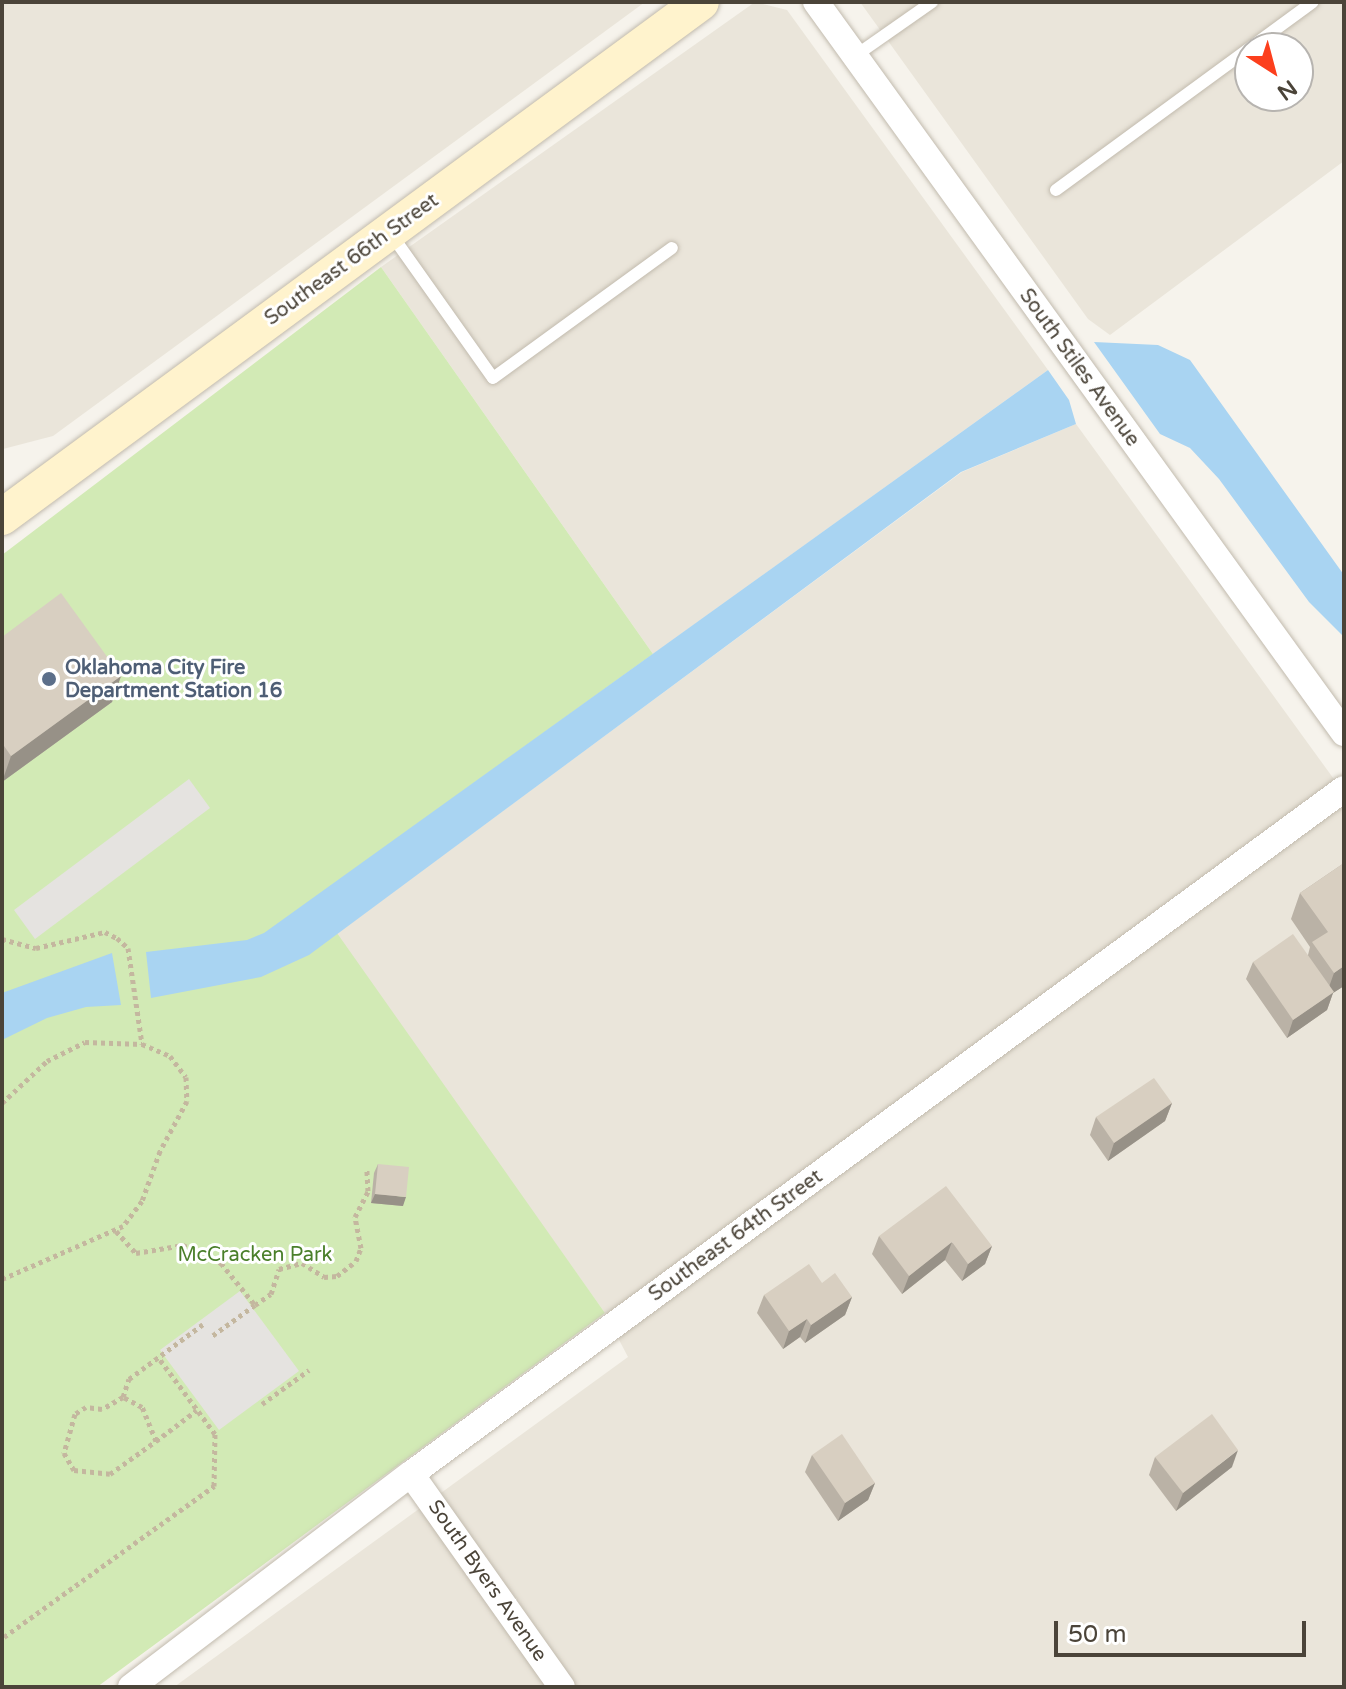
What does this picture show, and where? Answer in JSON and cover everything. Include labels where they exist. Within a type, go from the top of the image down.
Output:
[{"type":"street","name":"Southeast 66th Street","points":[[5,509],[390,232],[701,2]]},
{"type":"street","name":"South Stiles Avenue","points":[[816,2],[1344,733]]},
{"type":"street","name":"Southeast 64th Street","points":[[131,1687],[411,1474],[1344,789]]},
{"type":"street","name":"South Byers Avenue","points":[[411,1474],[562,1687]]},
{"type":"lane","points":[[855,56],[932,2]]},
{"type":"lane","points":[[1056,190],[1313,2]]},
{"type":"lane","points":[[390,232],[493,378],[672,248]]},
{"type":"path","points":[[2,939],[36,948],[105,932],[128,948],[141,1010],[142,1044]]},
{"type":"path","points":[[2,1103],[67,1049],[105,1039],[142,1044],[181,1065],[187,1101],[160,1151],[142,1201],[116,1231],[2,1279]]},
{"type":"path","points":[[212,1336],[271,1294],[279,1269],[293,1263],[324,1277],[337,1276],[356,1261],[361,1248],[355,1217],[368,1191],[367,1169]]},
{"type":"path","points":[[116,1231],[136,1253],[183,1245],[205,1252],[255,1305]]},
{"type":"path","points":[[197,1410],[110,1474],[92,1475],[67,1461],[64,1444],[75,1414],[86,1407],[102,1409],[123,1397],[129,1379],[203,1324]]},
{"type":"path","points":[[4,1637],[214,1486],[215,1434],[158,1357]]},
{"type":"path","points":[[262,1404],[309,1370]]},
{"type":"path","points":[[123,1397],[142,1407],[156,1441]]},
{"type":"shaded area","points":[[2,2],[645,2],[53,436],[3,449]]},
{"type":"shaded area","points":[[755,2],[787,10],[1048,370],[653,654],[381,267]]},
{"type":"shaded area","points":[[860,2],[1344,2],[1344,161],[1110,335],[1088,319]]},
{"type":"shaded area","points":[[1076,424],[1344,793],[1344,1687],[174,1687],[628,1357],[605,1313],[335,935],[962,472]]},
{"type":"shaded area","points":[[189,779],[210,808],[35,939],[14,910]]},
{"type":"shaded area","points":[[240,1291],[299,1371],[219,1430],[160,1350]]},
{"type":"green space","name":"McCracken Park","points":[[381,267],[653,654],[313,899],[605,1313],[97,1687],[2,1687],[2,555]]},
{"type":"water","points":[[1094,342],[1158,345],[1190,360],[1344,575],[1344,637],[1309,602],[1219,479],[1190,448],[1160,434]]},
{"type":"water","points":[[1048,370],[1069,400],[1076,424],[961,472],[309,955],[261,977],[151,998],[146,952],[247,940],[264,933]]},
{"type":"water","points":[[112,953],[121,1005],[86,1007],[47,1018],[2,1040],[2,993]]},
{"type":"building","name":"Oklahoma City Fire Department Station 16","points":[[61,593],[121,676],[11,756],[2,743],[2,637]]},
{"type":"building","points":[[1344,863],[1344,966],[1334,973],[1312,942],[1328,932],[1300,893]]},
{"type":"building","points":[[1293,934],[1334,992],[1293,1020],[1253,962]]},
{"type":"building","points":[[1154,1078],[1172,1103],[1114,1143],[1096,1117]]},
{"type":"building","points":[[378,1164],[409,1167],[406,1197],[375,1194]]},
{"type":"building","points":[[946,1186],[992,1246],[968,1264],[952,1242],[909,1276],[879,1236]]},
{"type":"building","points":[[809,1264],[822,1283],[835,1273],[852,1297],[811,1325],[807,1319],[789,1331],[764,1295]]},
{"type":"building","points":[[1212,1414],[1238,1450],[1183,1493],[1155,1457]]},
{"type":"building","points":[[842,1434],[875,1483],[845,1503],[812,1455]]},
{"type":"place","name":"Oklahoma City Fire Department Station 16","points":[[49,679]]}]
